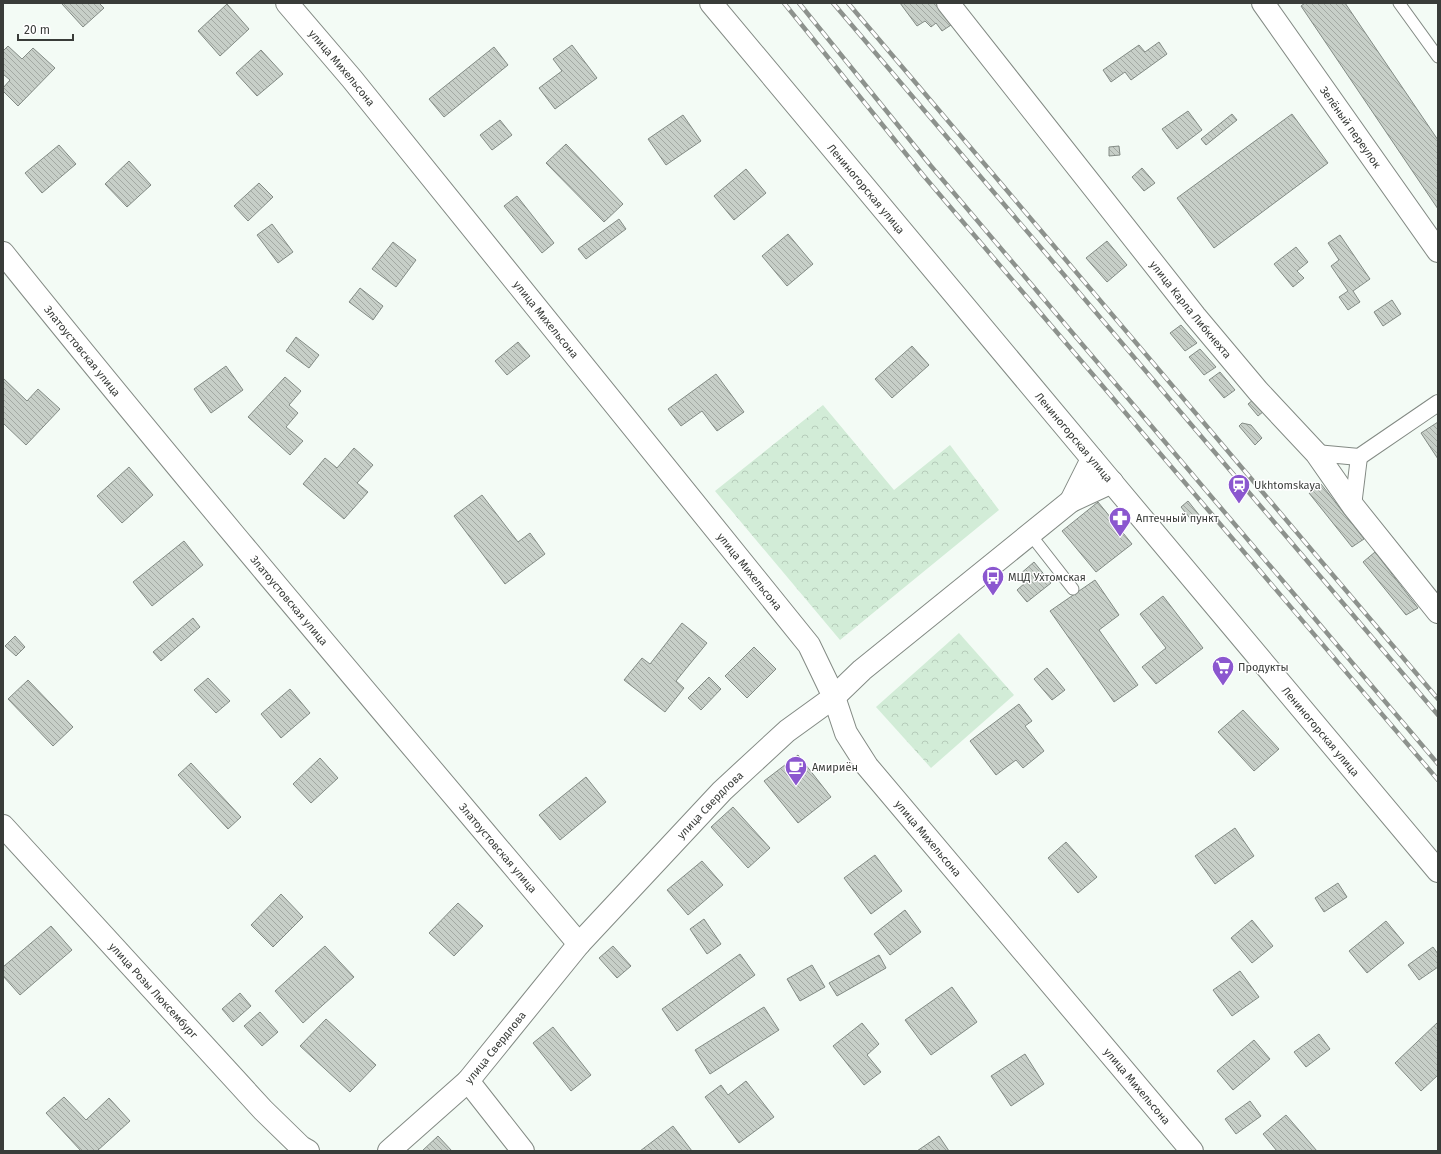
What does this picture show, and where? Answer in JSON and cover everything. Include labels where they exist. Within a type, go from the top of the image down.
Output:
[{"type":"street","name":"улица Михельсона","points":[[287,3],[352,79],[809,645],[834,697],[846,733],[867,766],[1192,1151]]},
{"type":"street","name":"Лениногорская улица","points":[[711,3],[1438,871]]},
{"type":"street","name":"улица Карла Либкнехта","points":[[948,3],[1195,316],[1258,391],[1316,453],[1353,506],[1438,612]]},
{"type":"street","name":"Зелёный переулок","points":[[1263,3],[1438,251]]},
{"type":"street","name":"Златоустовская улица","points":[[3,253],[61,326],[323,641],[579,944]]},
{"type":"street","points":[[1316,453],[1359,457],[1438,403]]},
{"type":"street","points":[[1353,506],[1359,457]]},
{"type":"street","name":"улица Свердлова","points":[[1071,501],[1092,459]]},
{"type":"street","name":"улица Свердлова","points":[[389,1151],[468,1081],[579,944],[722,791],[787,731],[834,697],[862,670],[1071,501],[1112,482]]},
{"type":"street","name":"улица Розы Люксембург","points":[[3,826],[263,1110],[308,1151]]},
{"type":"street","points":[[468,1081],[523,1151]]},
{"type":"lane","points":[[1399,3],[1438,57]]},
{"type":"lane","points":[[1030,534],[1073,589]]},
{"type":"green space","points":[[823,405],[894,490],[950,445],[999,510],[840,640],[715,491]]},
{"type":"green space","points":[[959,633],[1014,695],[931,768],[876,707]]},
{"type":"building","points":[[99,3],[104,8],[83,27],[62,4]]},
{"type":"building","points":[[900,3],[939,3],[954,23],[942,31],[936,23],[931,27],[925,21],[917,26]]},
{"type":"building","points":[[1305,3],[1345,3],[1438,140],[1438,209],[1301,6]]},
{"type":"building","points":[[227,4],[249,29],[220,56],[198,31]]},
{"type":"building","points":[[1159,42],[1167,54],[1131,80],[1125,72],[1111,82],[1103,70],[1139,45],[1145,52]]},
{"type":"building","points":[[572,45],[597,78],[555,109],[539,88],[562,71],[553,59]]},
{"type":"building","points":[[8,46],[22,59],[33,48],[55,68],[18,106],[3,91],[3,88],[10,80],[3,74],[3,51]]},
{"type":"building","points":[[494,47],[508,65],[444,117],[429,99]]},
{"type":"building","points":[[261,50],[283,74],[257,96],[236,73]]},
{"type":"building","points":[[1188,111],[1202,130],[1177,149],[1162,129]]},
{"type":"building","points":[[1232,114],[1237,120],[1206,145],[1201,139]]},
{"type":"building","points":[[1292,114],[1328,163],[1214,248],[1177,198]]},
{"type":"building","points":[[683,115],[701,141],[666,165],[648,139]]},
{"type":"building","points":[[500,120],[512,135],[492,150],[480,135]]},
{"type":"building","points":[[566,144],[623,204],[604,222],[546,163]]},
{"type":"building","points":[[59,145],[76,164],[42,193],[25,173]]},
{"type":"building","points":[[1119,146],[1120,155],[1109,156],[1109,147]]},
{"type":"building","points":[[129,161],[151,185],[127,207],[105,184]]},
{"type":"building","points":[[1142,168],[1155,183],[1144,191],[1132,177]]},
{"type":"building","points":[[746,169],[766,193],[734,220],[714,196]]},
{"type":"building","points":[[259,183],[273,197],[248,221],[234,206]]},
{"type":"building","points":[[517,196],[554,243],[542,253],[504,206]]},
{"type":"building","points":[[619,219],[626,229],[586,259],[578,249]]},
{"type":"building","points":[[272,224],[293,252],[278,263],[257,235]]},
{"type":"building","points":[[788,234],[813,264],[787,286],[762,256]]},
{"type":"building","points":[[1340,235],[1370,279],[1353,291],[1360,302],[1348,310],[1339,297],[1348,291],[1331,266],[1339,260],[1328,243]]},
{"type":"building","points":[[1107,241],[1127,265],[1107,282],[1086,258]]},
{"type":"building","points":[[393,242],[416,260],[396,287],[372,269]]},
{"type":"building","points":[[1296,247],[1308,262],[1297,271],[1304,278],[1293,287],[1274,264]]},
{"type":"building","points":[[360,288],[383,306],[373,320],[349,302]]},
{"type":"building","points":[[1392,300],[1401,314],[1383,326],[1374,312]]},
{"type":"building","points":[[1181,325],[1197,343],[1185,351],[1170,333]]},
{"type":"building","points":[[296,337],[319,355],[309,368],[286,351]]},
{"type":"building","points":[[518,342],[530,356],[507,375],[495,361]]},
{"type":"building","points":[[912,346],[929,365],[892,398],[875,379]]},
{"type":"building","points":[[1200,349],[1216,367],[1204,375],[1189,357]]},
{"type":"building","points":[[226,366],[243,390],[211,413],[194,389]]},
{"type":"building","points":[[1220,372],[1235,390],[1224,398],[1209,380]]},
{"type":"building","points":[[716,374],[744,412],[717,431],[702,411],[681,426],[668,409]]},
{"type":"building","points":[[285,377],[301,391],[289,405],[298,413],[286,427],[303,441],[290,455],[248,417]]},
{"type":"building","points":[[3,378],[27,401],[38,389],[60,409],[26,445],[3,423]]},
{"type":"building","points":[[1254,399],[1264,411],[1258,416],[1248,404]]},
{"type":"building","points":[[1438,422],[1438,459],[1421,433]]},
{"type":"building","points":[[1242,423],[1251,425],[1262,438],[1255,445],[1239,426]]},
{"type":"building","points":[[354,448],[373,465],[357,483],[368,492],[344,519],[303,484],[325,458],[337,468]]},
{"type":"building","points":[[129,467],[153,495],[122,523],[97,496]]},
{"type":"building","points":[[1321,484],[1364,539],[1352,547],[1309,493]]},
{"type":"building","points":[[482,495],[518,542],[530,533],[545,554],[505,584],[454,516]]},
{"type":"building","points":[[1188,501],[1200,516],[1193,522],[1181,507]]},
{"type":"building","points":[[1098,502],[1132,544],[1096,572],[1062,531]]},
{"type":"building","points":[[184,541],[203,565],[152,606],[133,582]]},
{"type":"building","points":[[1375,552],[1418,608],[1406,615],[1363,562]]},
{"type":"building","points":[[1034,562],[1051,583],[1027,602],[1017,590],[1025,583],[1019,575]]},
{"type":"building","points":[[1095,580],[1119,615],[1099,630],[1138,685],[1114,702],[1050,611]]},
{"type":"building","points":[[1163,596],[1203,648],[1156,684],[1142,667],[1166,648],[1140,614]]},
{"type":"building","points":[[193,618],[200,627],[161,661],[153,652]]},
{"type":"building","points":[[682,623],[707,643],[676,681],[684,688],[665,712],[624,680],[642,658],[650,664]]},
{"type":"building","points":[[15,636],[25,647],[16,656],[5,646]]},
{"type":"building","points":[[754,647],[776,669],[747,698],[725,676]]},
{"type":"building","points":[[1047,668],[1065,690],[1052,700],[1034,679]]},
{"type":"building","points":[[709,677],[721,689],[701,710],[688,698]]},
{"type":"building","points":[[208,678],[230,701],[216,713],[194,690]]},
{"type":"building","points":[[28,680],[73,727],[53,746],[8,699]]},
{"type":"building","points":[[290,689],[310,713],[281,738],[261,714]]},
{"type":"building","points":[[1019,704],[1032,721],[1025,726],[1044,751],[1023,768],[1016,760],[996,775],[970,741]]},
{"type":"building","points":[[1243,710],[1279,749],[1254,771],[1218,732]]},
{"type":"building","points":[[798,755],[831,797],[798,823],[764,781]]},
{"type":"building","points":[[320,758],[338,778],[311,803],[293,784]]},
{"type":"building","points":[[191,763],[241,817],[228,829],[178,775]]},
{"type":"building","points":[[586,777],[606,802],[560,840],[539,815]]},
{"type":"building","points":[[733,807],[770,848],[748,868],[711,827]]},
{"type":"building","points":[[1235,828],[1254,856],[1215,884],[1195,856]]},
{"type":"building","points":[[1066,842],[1097,877],[1078,893],[1048,858]]},
{"type":"building","points":[[875,855],[902,891],[871,914],[844,878]]},
{"type":"building","points":[[702,861],[723,885],[688,915],[667,890]]},
{"type":"building","points":[[1338,883],[1347,897],[1324,912],[1315,898]]},
{"type":"building","points":[[281,894],[303,917],[273,947],[251,925]]},
{"type":"building","points":[[458,903],[483,926],[454,956],[429,933]]},
{"type":"building","points":[[905,910],[921,932],[890,955],[874,934]]},
{"type":"building","points":[[704,919],[721,944],[707,954],[690,929]]},
{"type":"building","points":[[1252,920],[1273,946],[1252,963],[1231,938]]},
{"type":"building","points":[[1386,921],[1404,943],[1367,973],[1349,951]]},
{"type":"building","points":[[51,926],[72,950],[20,995],[3,976],[3,967]]},
{"type":"building","points":[[325,946],[354,977],[303,1023],[275,991]]},
{"type":"building","points":[[613,946],[631,966],[617,978],[599,958]]},
{"type":"building","points":[[1433,947],[1438,954],[1438,967],[1419,980],[1408,965]]},
{"type":"building","points":[[740,954],[755,975],[677,1031],[662,1009]]},
{"type":"building","points":[[879,955],[886,968],[837,996],[829,983]]},
{"type":"building","points":[[812,965],[825,987],[800,1001],[787,979]]},
{"type":"building","points":[[1240,971],[1259,997],[1232,1016],[1213,990]]},
{"type":"building","points":[[952,987],[977,1022],[931,1055],[905,1020]]},
{"type":"building","points":[[240,993],[251,1006],[233,1022],[222,1009]]},
{"type":"building","points":[[764,1007],[779,1030],[710,1074],[695,1050]]},
{"type":"building","points":[[260,1012],[278,1032],[262,1046],[244,1026]]},
{"type":"building","points":[[326,1019],[376,1065],[350,1092],[300,1046]]},
{"type":"building","points":[[1438,1022],[1438,1075],[1421,1091],[1395,1063]]},
{"type":"building","points":[[862,1023],[879,1044],[867,1055],[881,1072],[864,1085],[833,1046]]},
{"type":"building","points":[[553,1027],[591,1075],[571,1091],[533,1043]]},
{"type":"building","points":[[1319,1034],[1330,1049],[1306,1067],[1294,1052]]},
{"type":"building","points":[[1254,1040],[1270,1059],[1233,1090],[1217,1071]]},
{"type":"building","points":[[1025,1054],[1044,1084],[1011,1106],[991,1076]]},
{"type":"building","points":[[746,1081],[774,1117],[739,1143],[705,1097],[721,1085],[728,1095]]},
{"type":"building","points":[[64,1097],[86,1120],[109,1098],[130,1121],[97,1151],[81,1151],[46,1113]]},
{"type":"building","points":[[1250,1101],[1261,1116],[1236,1134],[1225,1119]]},
{"type":"building","points":[[1286,1115],[1317,1151],[1277,1151],[1263,1134]]},
{"type":"building","points":[[673,1126],[692,1151],[640,1151]]},
{"type":"building","points":[[438,1136],[452,1151],[422,1151]]},
{"type":"building","points":[[939,1136],[949,1151],[917,1151]]},
{"type":"railway","points":[[784,3],[923,175],[1438,780]]},
{"type":"railway","points":[[799,3],[931,166],[1438,764]]},
{"type":"railway","points":[[833,3],[1438,715]]},
{"type":"railway","points":[[848,3],[1438,699]]},
{"type":"place","name":"Ukhtomskaya","points":[[1239,504]]},
{"type":"place","name":"Аптечный пункт","points":[[1120,538]]},
{"type":"place","name":"МЦД Ухтомская","points":[[993,596]]},
{"type":"place","name":"Продукты","points":[[1223,686]]},
{"type":"place","name":"Амириён","points":[[796,786]]}]
